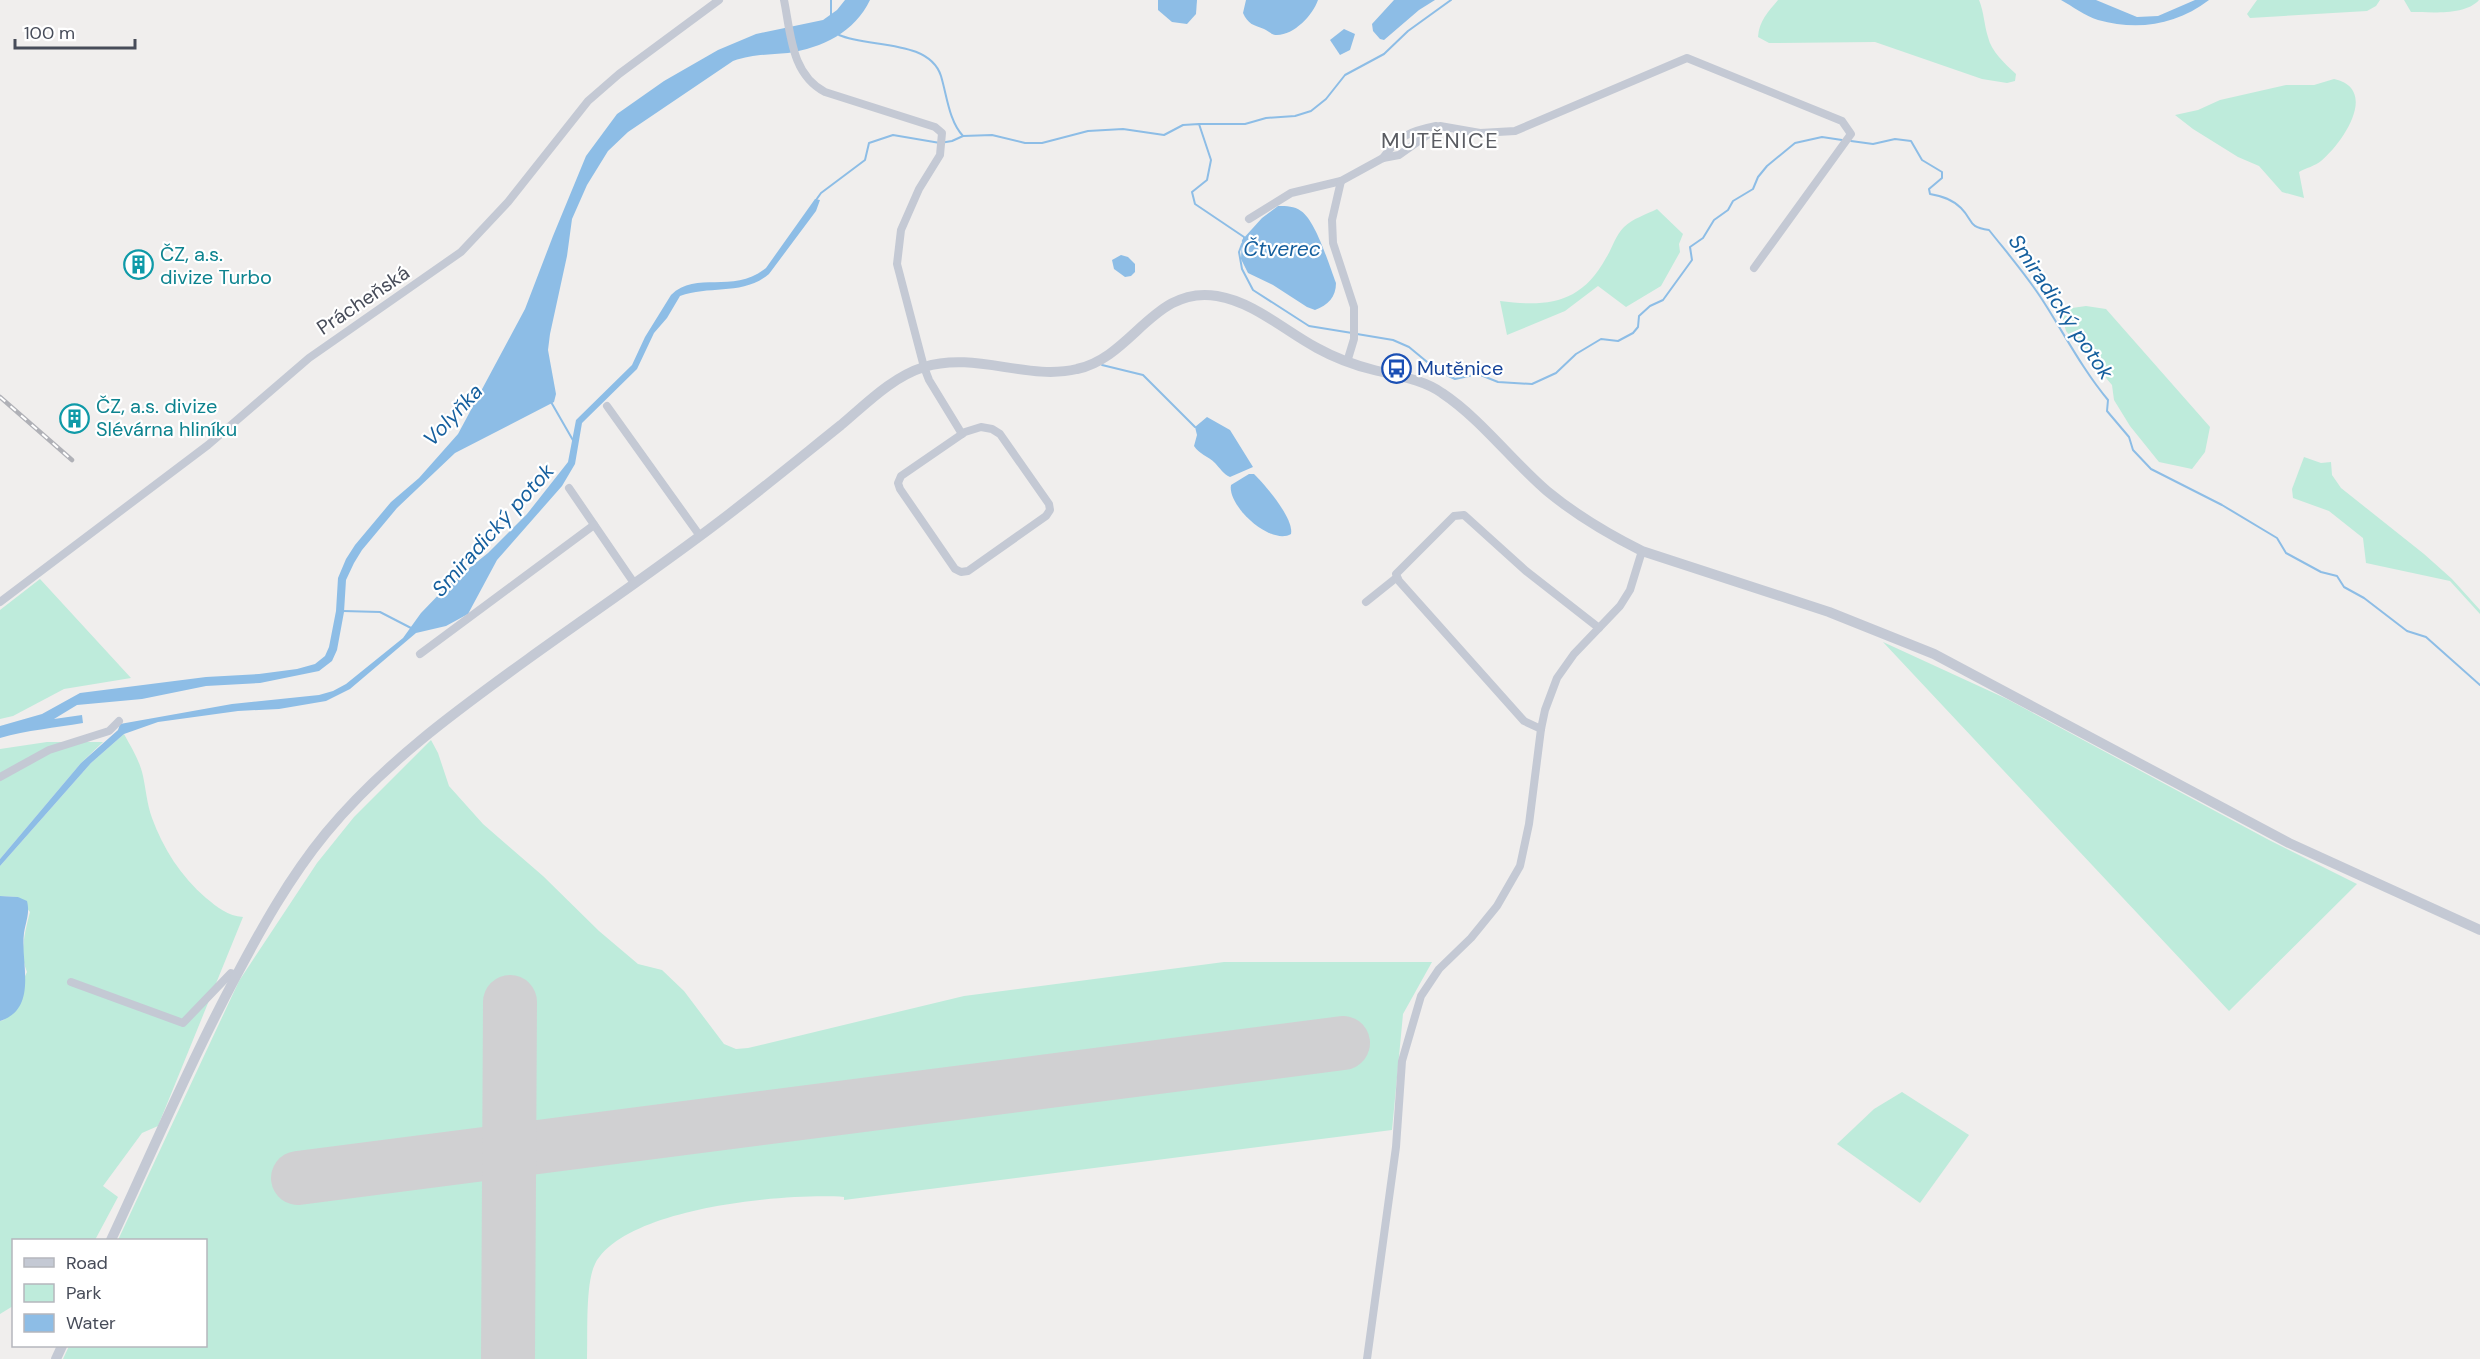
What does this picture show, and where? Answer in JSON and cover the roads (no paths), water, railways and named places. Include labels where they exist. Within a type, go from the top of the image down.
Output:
[{"type":"street","name":"Prácheňská","points":[[0,602],[208,446],[309,358],[461,252],[513,196],[588,101],[619,74],[720,0]]},
{"type":"street","points":[[784,0],[795,58],[804,75],[821,90],[935,127],[942,133],[940,155],[906,215],[901,230],[897,264],[924,367],[929,380],[962,434]]},
{"type":"street","points":[[1249,219],[1291,193],[1341,181],[1383,158],[1399,155],[1440,126],[1480,133],[1515,131],[1687,58],[1842,121],[1851,134],[1754,268]]},
{"type":"street","points":[[1341,181],[1332,220],[1333,243],[1354,307],[1354,339],[1347,362]]},
{"type":"street","points":[[111,1239],[214,1017],[275,903],[326,833],[383,772],[471,700],[757,494],[892,383],[924,367],[953,362],[993,364],[1047,371],[1080,369],[1113,353],[1165,306],[1190,294],[1217,296],[1240,302],[1322,352],[1347,362],[1418,381],[1439,390],[1567,507],[1608,534],[1642,551],[1829,612],[1934,654],[2289,843],[2480,930]]},
{"type":"street","points":[[607,406],[700,536]]},
{"type":"street","points":[[981,427],[992,429],[1000,434],[1050,507],[1046,516],[963,573],[955,569],[898,483],[901,476],[962,434],[970,429],[981,427]]},
{"type":"street","points":[[569,488],[634,583]]},
{"type":"street","points":[[1366,602],[1396,578],[1399,570],[1451,519],[1464,515],[1527,571],[1599,628]]},
{"type":"street","points":[[420,654],[594,525]]},
{"type":"street","points":[[1367,1359],[1396,1147],[1402,1061],[1421,996],[1439,969],[1471,938],[1497,906],[1520,866],[1541,729],[1545,710],[1557,678],[1574,654],[1620,606],[1630,590],[1642,551]]},
{"type":"street","points":[[1396,578],[1524,721],[1541,729]]},
{"type":"street","points":[[0,777],[49,750],[109,731],[119,721]]},
{"type":"street","points":[[71,982],[183,1023],[231,973],[236,976]]},
{"type":"water","points":[[845,0],[870,0],[856,21],[836,37],[801,51],[754,56],[733,61],[628,132],[608,151],[587,185],[572,219],[548,350],[556,394],[554,402],[455,453],[397,508],[362,550],[346,580],[344,612],[337,650],[332,661],[319,671],[260,683],[206,686],[142,699],[77,705],[54,719],[82,715],[83,723],[0,738],[0,726],[42,714],[80,693],[206,677],[297,669],[315,664],[325,656],[336,611],[338,578],[346,559],[391,502],[419,478],[458,434],[525,309],[586,156],[617,114],[664,81],[718,50],[756,34],[823,20],[837,10]]},
{"type":"water","points":[[1158,0],[1197,0],[1196,14],[1187,24],[1172,22],[1158,10]]},
{"type":"water","points":[[1246,0],[1318,0],[1312,12],[1302,23],[1290,32],[1277,35],[1247,20],[1243,13]]},
{"type":"water","points":[[1394,0],[1435,0],[1419,10],[1384,40],[1380,39],[1373,31],[1372,24]]},
{"type":"water","points":[[2061,0],[2096,0],[2137,17],[2158,16],[2195,0],[2209,0],[2170,20],[2156,24],[2128,25],[2098,20]]},
{"type":"water","points":[[1344,29],[1355,34],[1350,50],[1340,55],[1330,40]]},
{"type":"water","points":[[815,199],[820,200],[816,211],[769,274],[759,281],[737,288],[680,296],[667,318],[654,333],[637,369],[582,423],[575,464],[562,486],[497,560],[468,614],[446,626],[416,633],[350,689],[326,701],[279,709],[238,711],[158,722],[124,734],[91,763],[0,866],[0,859],[81,763],[118,730],[120,724],[232,704],[319,695],[333,691],[346,684],[403,638],[421,613],[448,585],[488,553],[527,514],[568,462],[576,420],[632,365],[645,337],[671,295],[692,284],[741,280],[754,276],[766,268]]},
{"type":"water","name":"Čtverec","points":[[1278,206],[1296,208],[1307,216],[1322,244],[1336,283],[1335,292],[1330,300],[1315,310],[1248,273],[1241,259],[1242,240],[1262,218]]},
{"type":"water","points":[[1121,255],[1128,257],[1135,264],[1135,272],[1131,276],[1125,277],[1114,269],[1112,260]]},
{"type":"water","points":[[1207,417],[1230,430],[1253,467],[1230,477],[1196,449],[1194,446],[1197,435],[1195,427]]},
{"type":"water","points":[[1249,474],[1254,474],[1278,502],[1288,519],[1291,534],[1283,536],[1262,529],[1243,513],[1236,503],[1231,485]]},
{"type":"water","points":[[0,896],[18,897],[27,901],[28,909],[23,945],[24,995],[20,1006],[12,1015],[0,1021]]},
{"type":"waterway","points":[[831,0],[831,15]]},
{"type":"waterway","points":[[1199,124],[1245,124],[1266,118],[1295,116],[1311,111],[1326,99],[1345,75],[1384,54],[1408,31],[1451,0]]},
{"type":"waterway","points":[[839,35],[911,50],[934,64],[941,76],[951,116],[963,136]]},
{"type":"waterway","name":"Smiradický potok","points":[[816,200],[821,193],[865,160],[869,143],[893,135],[940,143],[963,136],[992,135],[1025,143],[1042,143],[1088,131],[1123,129],[1164,135],[1183,125],[1199,124],[1211,160],[1207,180],[1192,192],[1195,204],[1244,239]]},
{"type":"waterway","name":"Smiradický potok","points":[[1357,334],[1393,340],[1409,347],[1438,371],[1455,379],[1478,374],[1498,382],[1532,384],[1556,373],[1576,354],[1601,339],[1618,341],[1633,333],[1638,327],[1639,316],[1650,306],[1663,300],[1692,260],[1690,247],[1703,238],[1714,220],[1728,210],[1733,201],[1753,189],[1758,177],[1767,166],[1795,143],[1822,137],[1842,140]]},
{"type":"waterway","name":"Smiradický potok","points":[[1851,141],[1873,144],[1895,139],[1911,141],[1922,160],[1942,172],[1942,178],[1929,189],[1930,194],[1947,198],[1958,205],[1974,225],[1989,230],[2011,257],[2039,294],[2083,365],[2108,400],[2107,411],[2129,437],[2133,450],[2151,469],[2222,505],[2277,538],[2286,553],[2321,572],[2337,576],[2344,587],[2364,598],[2407,631],[2426,637],[2480,685]]},
{"type":"waterway","name":"Smiradický potok","points":[[1242,244],[1239,252],[1242,269],[1253,290],[1309,326],[1352,333]]},
{"type":"waterway","points":[[1102,365],[1143,375],[1195,427]]},
{"type":"waterway","points":[[551,402],[574,442]]},
{"type":"waterway","points":[[343,611],[380,612],[411,628]]},
{"type":"railway","points":[[0,397],[72,460]]},
{"type":"place","name":"ČZ, a.s. divize Turbo","points":[[139,265]]},
{"type":"place","name":"Mutěnice","points":[[1396,368]]},
{"type":"place","name":"ČZ, a.s. divize Slévárna hliníku","points":[[75,418]]},
{"type":"district","name":"MUTĚNICE","points":[[1440,140]]},
{"type":"water label","name":"Volyňka","points":[[453,415]]}]
